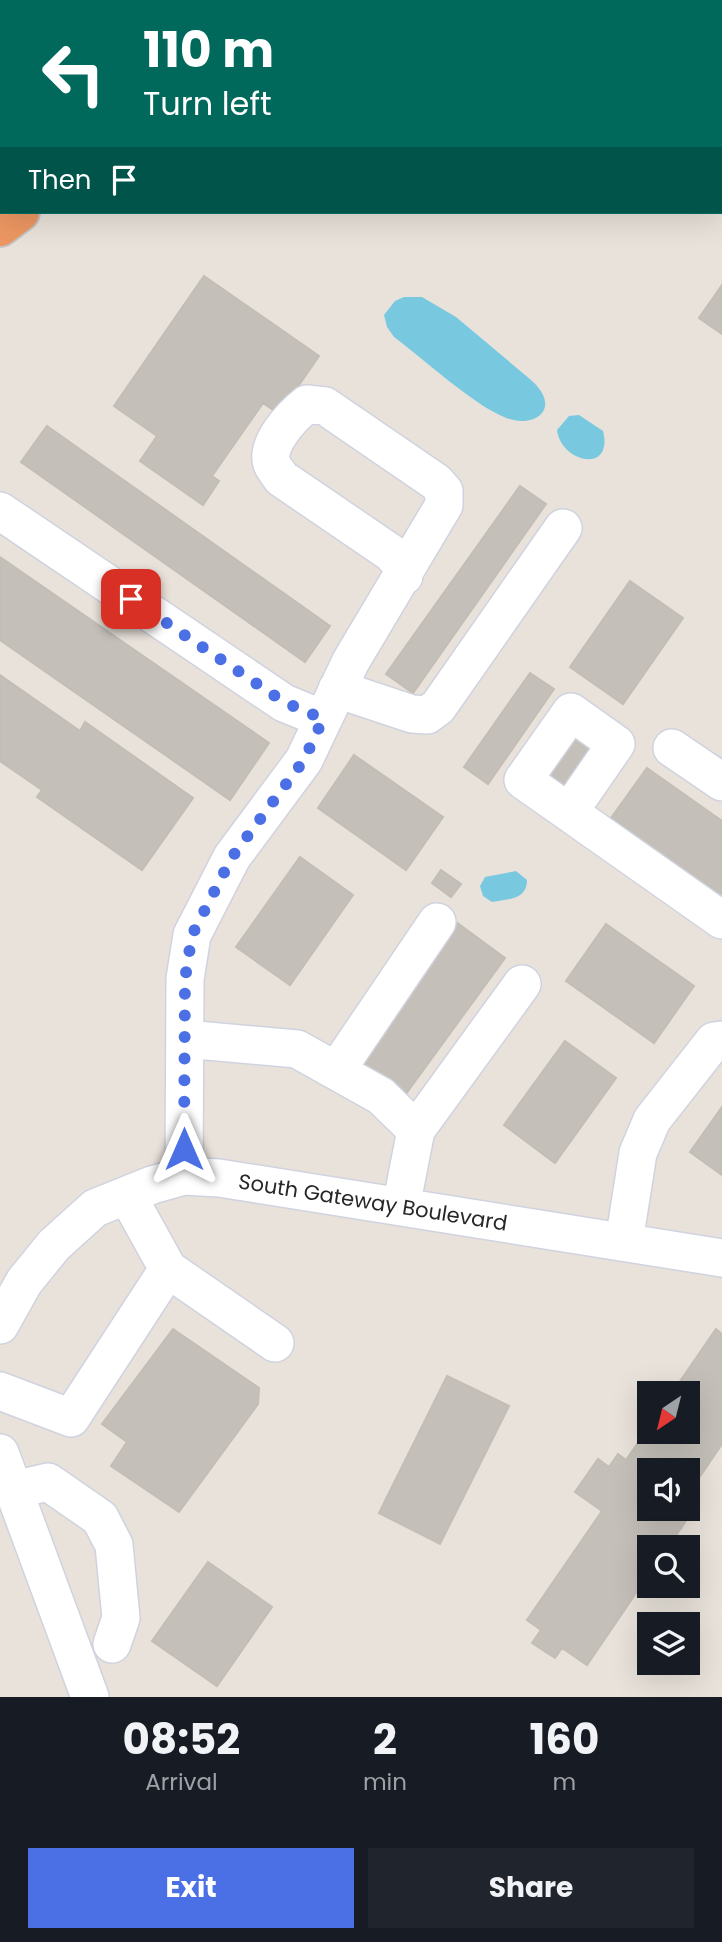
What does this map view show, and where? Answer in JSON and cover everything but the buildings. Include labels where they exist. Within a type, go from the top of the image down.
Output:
[{"type":"highway","points":[[0,228],[18,214]]},
{"type":"street","points":[[184,1176],[185,979],[192,935],[232,857],[304,760],[337,690],[404,576],[444,505],[444,491],[436,482],[325,406],[307,404],[295,414],[272,447],[272,463],[281,478],[391,553],[399,562],[404,576]]},
{"type":"street","points":[[0,511],[284,702],[337,690],[412,714],[427,715],[438,708],[563,528]]},
{"type":"street","points":[[673,748],[722,782]]},
{"type":"street","points":[[569,812],[722,920]]},
{"type":"street","points":[[336,1071],[437,922]]},
{"type":"street","points":[[401,1207],[416,1130],[522,984]]},
{"type":"street","points":[[185,1040],[297,1049],[381,1096],[416,1130]]},
{"type":"street","points":[[624,1242],[638,1153],[652,1120],[714,1041],[722,1040]]},
{"type":"street","name":"South Gateway Boulevard","points":[[0,1325],[24,1282],[54,1245],[95,1208],[184,1176],[219,1178],[722,1258]]},
{"type":"street","points":[[127,1195],[168,1269],[275,1343]]},
{"type":"street","points":[[0,1391],[71,1418],[168,1269]]},
{"type":"street","points":[[0,1453],[90,1697]]},
{"type":"street","points":[[14,1490],[48,1482],[100,1518],[114,1545],[121,1618],[112,1644]]},
{"type":"water","points":[[404,297],[422,297],[456,317],[531,380],[541,390],[545,400],[545,408],[541,414],[525,421],[504,417],[463,392],[394,337],[387,327],[384,315],[395,301]]},
{"type":"water","points":[[579,415],[603,431],[604,445],[601,454],[594,458],[586,459],[567,450],[557,430],[569,416]]},
{"type":"water","points":[[516,871],[527,880],[520,895],[492,902],[483,896],[480,886],[485,877]]},
{"type":"route","points":[[131,599],[284,702],[323,719],[304,760],[232,857],[192,935],[185,979],[184,1149]]}]
